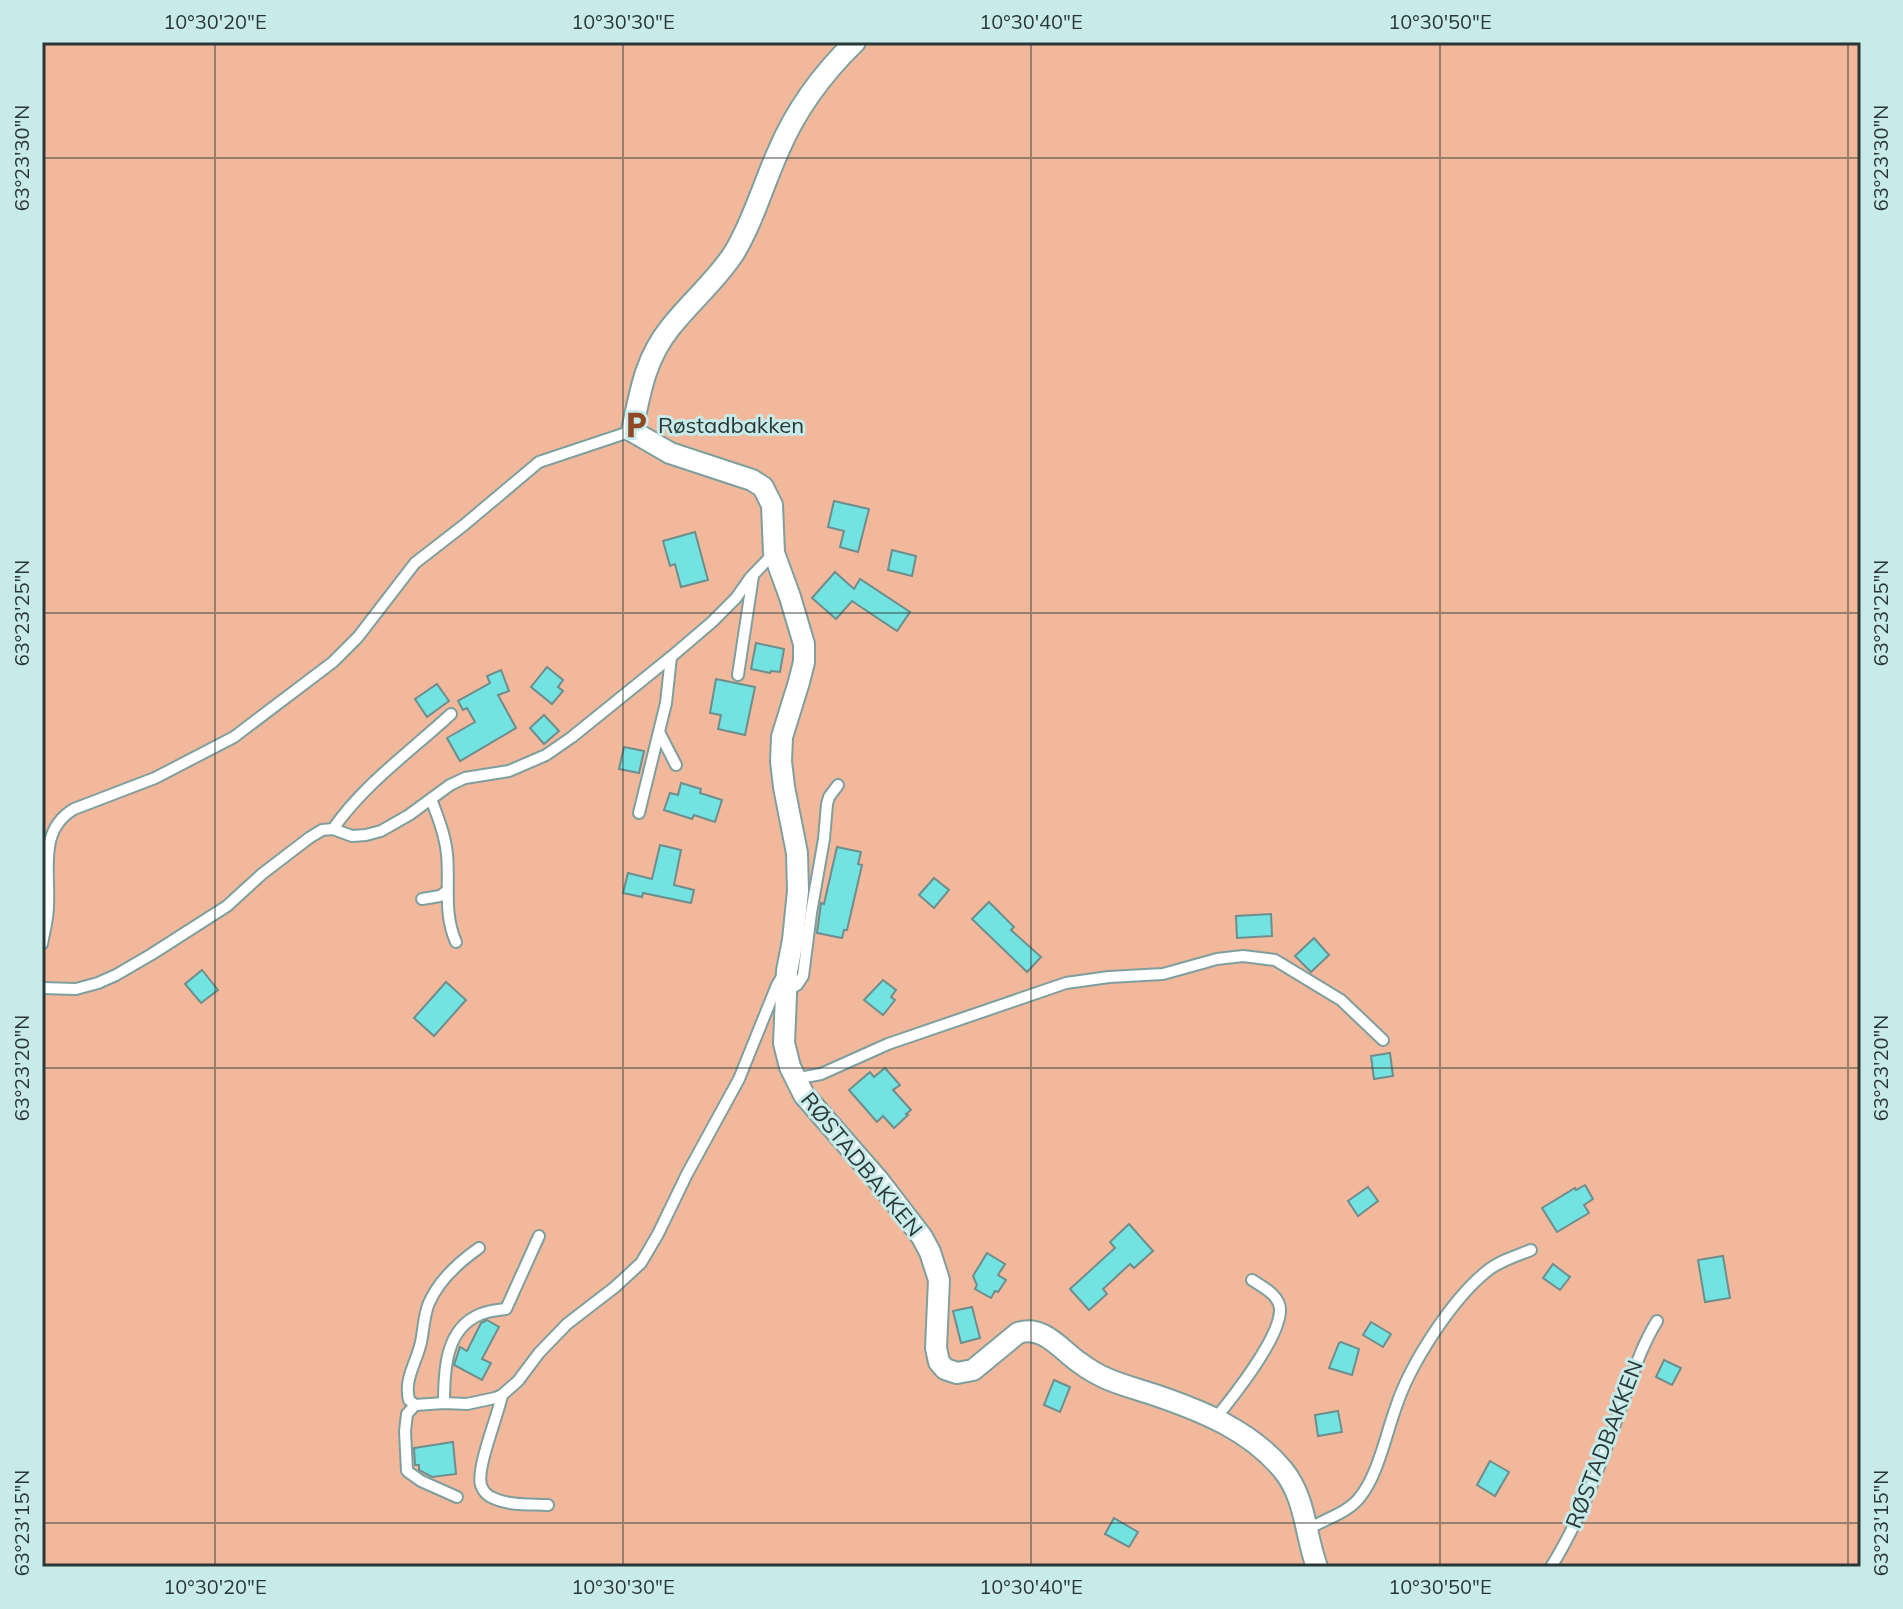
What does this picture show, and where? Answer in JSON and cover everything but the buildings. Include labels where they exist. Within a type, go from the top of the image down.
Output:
[{"type":"street","points":[[632,431],[646,369],[653,356],[668,330],[734,253],[795,116],[815,86],[855,42]]},
{"type":"street","name":"RØSTADBAKKEN","points":[[632,431],[670,453],[752,480],[763,487],[772,505],[774,553],[804,644],[804,662],[782,737],[784,787],[797,853],[796,917],[788,980],[785,1054],[794,1079],[814,1107],[879,1181],[930,1252],[939,1280],[936,1348],[939,1362],[945,1369],[957,1373],[973,1370],[1018,1333],[1026,1330],[1037,1332],[1116,1384],[1152,1394],[1215,1419],[1259,1445],[1281,1467],[1293,1485],[1317,1567]]},
{"type":"lane","points":[[42,944],[48,910],[49,841],[65,814],[155,778],[234,737],[333,662],[358,637],[415,563],[539,462],[632,431]]},
{"type":"lane","points":[[42,988],[76,989],[116,975],[227,906],[262,874],[322,830],[333,829],[352,836],[381,831],[465,778],[509,771],[546,755],[671,657],[720,614],[774,553]]},
{"type":"lane","points":[[738,675],[753,574]]},
{"type":"lane","points":[[639,813],[666,703],[671,657]]},
{"type":"lane","points":[[333,829],[370,785],[451,714]]},
{"type":"lane","points":[[659,732],[676,765]]},
{"type":"lane","name":"RØSTADBAKKEN","points":[[548,1505],[508,1503],[494,1499],[480,1483],[502,1395],[567,1324],[633,1272],[648,1254],[739,1079],[782,975],[797,985],[803,976],[827,804],[838,785]]},
{"type":"lane","points":[[431,799],[447,854],[447,912],[456,942]]},
{"type":"lane","points":[[422,899],[440,896],[447,891]]},
{"type":"lane","name":"RØSTADBAKKEN","points":[[794,1079],[821,1074],[888,1044],[1066,983],[1163,974],[1217,959],[1243,956],[1275,960],[1341,1000],[1383,1040]]},
{"type":"lane","points":[[444,1403],[447,1354],[458,1331],[479,1315],[506,1309],[539,1236]]},
{"type":"lane","points":[[479,1248],[461,1260],[429,1302],[420,1346],[407,1383],[409,1400],[415,1405],[467,1404],[502,1395]]},
{"type":"lane","points":[[1308,1529],[1351,1507],[1362,1496],[1404,1385],[1462,1293],[1489,1269],[1531,1250]]},
{"type":"lane","points":[[1215,1419],[1257,1362],[1281,1310],[1275,1296],[1252,1280]]},
{"type":"lane","name":"RØSTADBAKKEN","points":[[1551,1567],[1583,1505],[1640,1353],[1657,1321]]},
{"type":"lane","points":[[415,1405],[407,1414],[407,1471],[421,1481],[457,1497]]},
{"type":"shaded area","points":[[42,42],[1861,42],[1861,1567],[42,1567]]},
{"type":"place","name":"Røstadbakken","points":[[636,425]]}]
